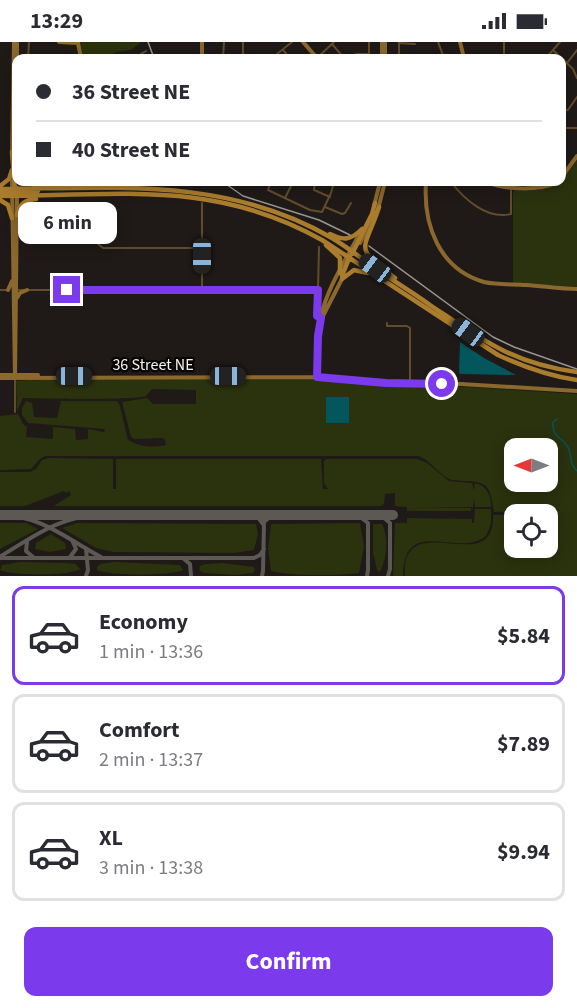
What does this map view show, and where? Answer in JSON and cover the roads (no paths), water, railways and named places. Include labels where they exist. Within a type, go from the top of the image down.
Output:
[{"type":"main road","points":[[0,193],[9,179],[12,167]]},
{"type":"main road","points":[[15,186],[15,192]]},
{"type":"main road","points":[[44,186],[61,188]]},
{"type":"main road","points":[[0,193],[61,188],[158,188],[190,191],[241,201],[295,219],[343,239],[353,238],[362,229]]},
{"type":"main road","points":[[15,192],[194,196],[242,206],[306,231],[375,268],[411,291]]},
{"type":"main road","points":[[0,193],[15,217]]},
{"type":"main road","points":[[15,217],[19,207],[27,200],[74,195]]},
{"type":"main road","points":[[342,279],[351,255],[377,205]]},
{"type":"main road","points":[[377,205],[364,243],[365,250],[371,259],[468,332],[514,357],[577,372]]},
{"type":"main road","points":[[295,219],[332,238],[381,279],[498,355],[526,368],[577,380]]},
{"type":"main road","points":[[306,231],[337,254],[341,262],[340,273]]},
{"type":"main road","points":[[342,279],[354,270],[381,279]]},
{"type":"street","points":[[59,42],[78,43]]},
{"type":"street","points":[[278,54],[292,42]]},
{"type":"street","points":[[303,42],[314,54]]},
{"type":"street","points":[[551,54],[560,42]]},
{"type":"street","points":[[321,54],[333,43]]},
{"type":"street","points":[[399,43],[414,44]]},
{"type":"street","points":[[283,50],[286,54]]},
{"type":"street","points":[[577,50],[567,63],[577,78]]},
{"type":"street","points":[[141,54],[146,51]]},
{"type":"street","points":[[554,51],[557,54]]},
{"type":"street","points":[[566,110],[577,97]]},
{"type":"street","points":[[12,152],[12,167]]},
{"type":"street","points":[[566,171],[577,156]]},
{"type":"street","points":[[14,186],[16,233],[13,362],[15,376]]},
{"type":"street","points":[[15,412],[16,186]]},
{"type":"street","points":[[270,186],[268,190],[310,210],[320,212],[330,197],[333,186]]},
{"type":"street","points":[[285,198],[290,186]]},
{"type":"street","points":[[314,186],[314,190],[330,197]]},
{"type":"street","points":[[317,377],[318,336],[326,301],[362,229],[377,205],[382,186]]},
{"type":"street","points":[[426,186],[426,200],[436,242],[446,258],[465,273],[488,283],[577,289]]},
{"type":"street","points":[[455,186],[476,206],[502,215],[511,214],[511,187]]},
{"type":"street","points":[[495,186],[547,186]]},
{"type":"street","points":[[202,203],[202,290]]},
{"type":"street","points":[[325,207],[342,214],[351,203]]},
{"type":"street","points":[[98,207],[98,244],[100,247],[202,248]]},
{"type":"street","points":[[15,217],[16,233]]},
{"type":"street","points":[[319,247],[317,316],[321,318]]},
{"type":"street","points":[[8,290],[14,272]]},
{"type":"street","points":[[321,318],[342,279]]},
{"type":"street","points":[[0,290],[318,290]]},
{"type":"street","points":[[16,308],[18,295],[27,290]]},
{"type":"street","points":[[387,323],[387,326],[410,328],[410,384]]},
{"type":"street","points":[[2,376],[10,372],[13,362]]},
{"type":"street","points":[[16,368],[19,372],[28,375]]},
{"type":"street","name":"36 Street NE","points":[[2,376],[317,377],[410,384],[577,391]]},
{"type":"street","name":"36 Street NE","points":[[15,376],[44,376]]},
{"type":"water","points":[[460,342],[484,358],[516,375],[459,373]]},
{"type":"water","points":[[326,397],[349,397],[349,423],[326,423]]},
{"type":"waterway","points":[[557,419],[553,422],[554,432],[566,443],[572,465],[577,471]]},
{"type":"tram line","points":[[148,42],[152,54]]},
{"type":"tram line","points":[[229,186],[243,196],[319,220],[350,235]]},
{"type":"tram line","points":[[369,246],[493,337],[514,347],[577,369]]}]
